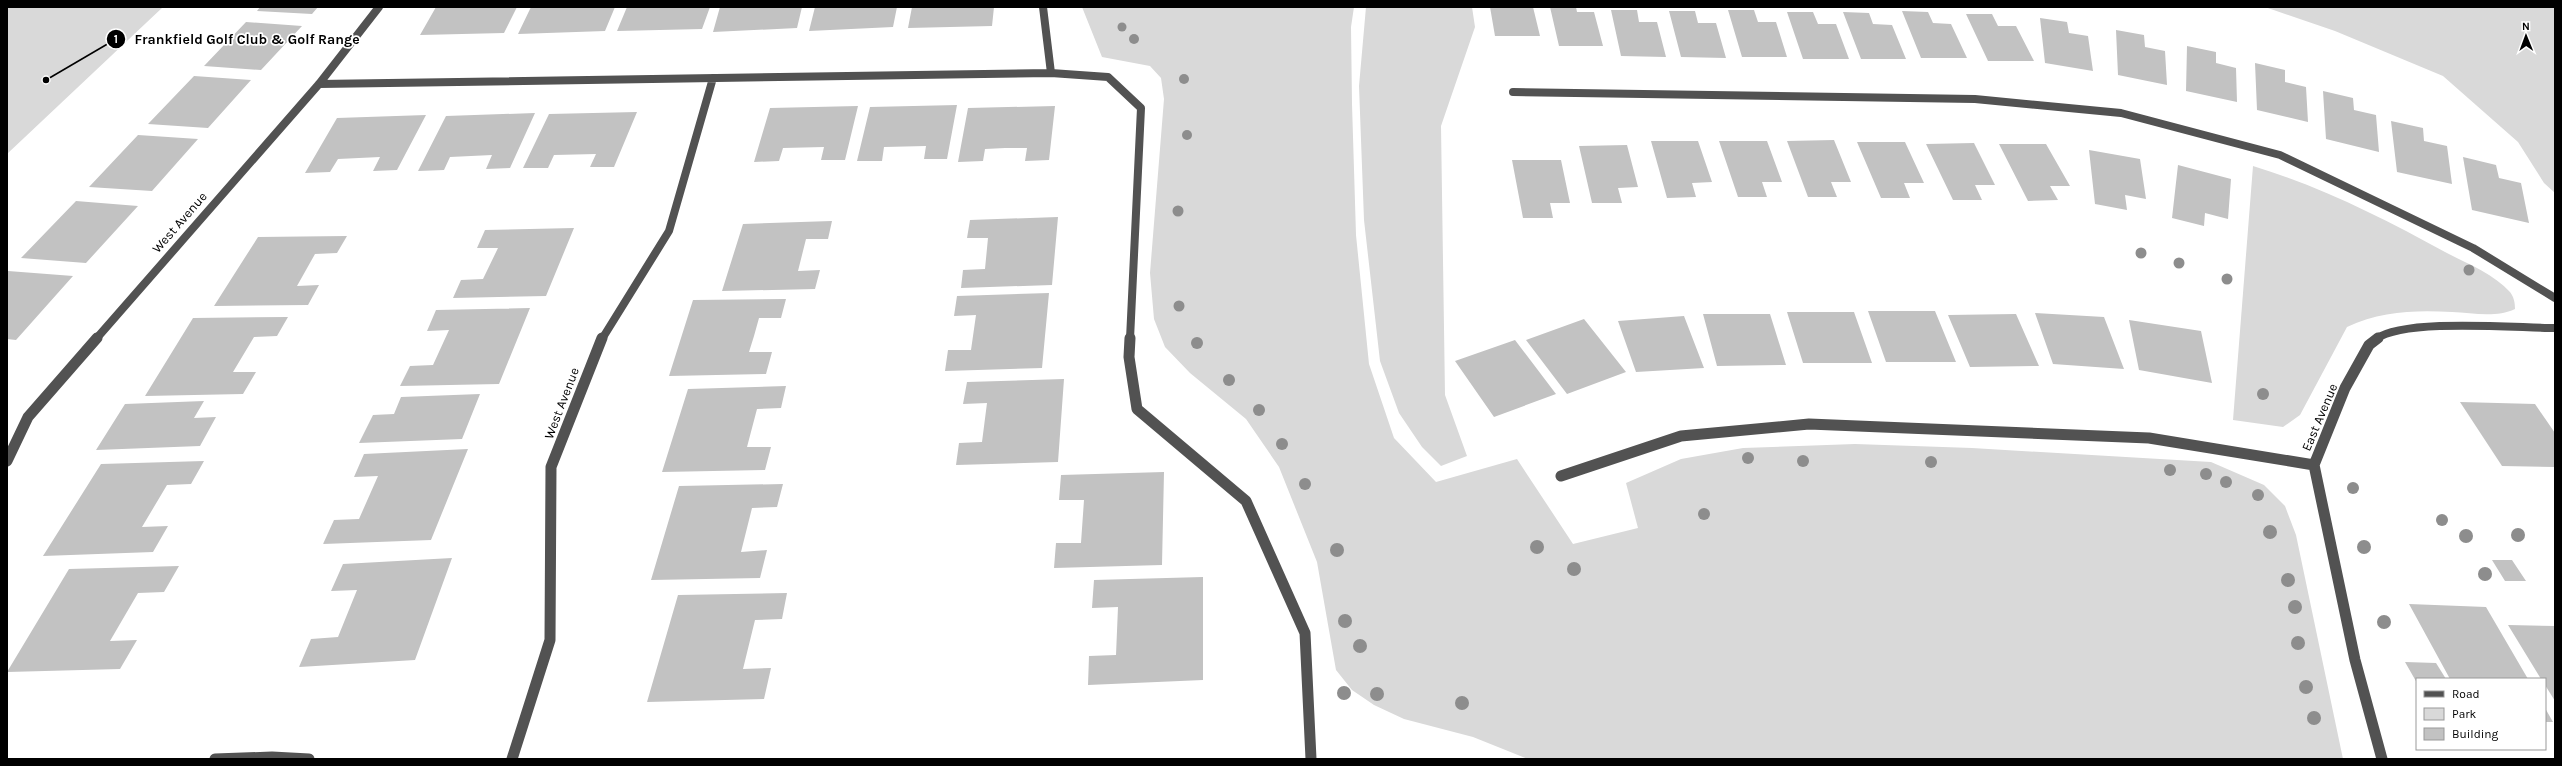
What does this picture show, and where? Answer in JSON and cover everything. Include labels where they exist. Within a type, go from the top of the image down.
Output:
[{"type":"street","name":"West Avenue","points":[[7,460],[28,417],[319,84],[380,7]]},
{"type":"street","points":[[1043,7],[1051,73]]},
{"type":"street","points":[[319,84],[1051,73],[1108,77],[1141,108],[1129,357],[1137,409],[1246,501],[1305,633],[1311,759]]},
{"type":"street","name":"West Avenue","points":[[512,759],[550,640],[551,467],[605,331],[669,232],[713,78]]},
{"type":"street","points":[[1513,92],[1975,99],[2125,114],[2280,155],[2473,248],[2555,298]]},
{"type":"street","name":"East Avenue","points":[[2382,759],[2355,660],[2314,465],[2345,388],[2368,346],[2385,333],[2424,327],[2555,328]]},
{"type":"street","points":[[1561,476],[1681,436],[1809,424],[2149,438],[2314,465]]},
{"type":"street","points":[[215,759],[272,757],[309,759]]},
{"type":"green space","points":[[7,7],[163,7],[7,154]]},
{"type":"green space","points":[[1082,7],[1354,7],[1351,27],[1356,235],[1369,364],[1394,438],[1436,482],[1517,459],[1573,544],[1638,528],[1626,483],[1681,459],[1743,448],[1855,444],[1972,448],[2211,462],[2264,485],[2285,506],[2296,535],[2343,759],[1528,759],[1473,737],[1404,719],[1374,705],[1352,690],[1336,670],[1317,562],[1279,467],[1246,419],[1190,373],[1165,347],[1154,319],[1150,273],[1164,99],[1161,78],[1150,66],[1102,57]]},
{"type":"green space","points":[[1366,7],[1472,7],[1475,27],[1441,126],[1445,395],[1467,456],[1441,466],[1422,447],[1399,413],[1380,361],[1364,220],[1359,86]]},
{"type":"green space","points":[[2265,7],[2555,7],[2555,193],[2544,183],[2518,142],[2443,76],[2335,31]]},
{"type":"green space","points":[[2253,166],[2279,174],[2328,193],[2399,227],[2479,269],[2496,280],[2510,292],[2514,300],[2515,309],[2508,312],[2492,314],[2439,311],[2399,313],[2373,318],[2347,327],[2300,415],[2283,427],[2233,420]]},
{"type":"building","points":[[260,7],[318,7],[312,14],[257,11]]},
{"type":"building","points":[[436,7],[517,7],[504,33],[420,35]]},
{"type":"building","points":[[531,7],[615,7],[605,31],[518,34]]},
{"type":"building","points":[[627,7],[710,7],[702,29],[617,31]]},
{"type":"building","points":[[720,7],[802,7],[797,28],[713,32]]},
{"type":"building","points":[[815,7],[897,7],[893,27],[809,31]]},
{"type":"building","points":[[912,7],[994,7],[992,26],[908,28]]},
{"type":"building","points":[[1490,7],[1533,7],[1540,36],[1495,36]]},
{"type":"building","points":[[1550,7],[1576,7],[1577,12],[1594,12],[1603,46],[1559,46]]},
{"type":"building","points":[[1611,10],[1637,10],[1639,22],[1657,22],[1666,57],[1621,56]]},
{"type":"building","points":[[1728,10],[1754,10],[1758,22],[1776,22],[1787,57],[1742,57]]},
{"type":"building","points":[[1669,11],[1695,11],[1698,23],[1716,23],[1726,58],[1681,57]]},
{"type":"building","points":[[1902,11],[1928,12],[1933,23],[1951,24],[1967,58],[1921,58]]},
{"type":"building","points":[[1787,12],[1813,12],[1818,24],[1836,24],[1849,59],[1803,59]]},
{"type":"building","points":[[1843,12],[1869,13],[1873,24],[1892,25],[1906,59],[1861,59]]},
{"type":"building","points":[[1966,14],[1992,14],[1998,26],[2016,26],[2034,61],[1988,61]]},
{"type":"building","points":[[2040,18],[2067,22],[2069,33],[2088,36],[2093,71],[2045,63]]},
{"type":"building","points":[[246,22],[302,26],[261,70],[204,66]]},
{"type":"building","points":[[2116,30],[2144,35],[2145,47],[2165,51],[2167,85],[2118,75]]},
{"type":"building","points":[[2187,46],[2216,52],[2216,63],[2236,68],[2237,102],[2186,91]]},
{"type":"building","points":[[2255,63],[2285,70],[2285,82],[2306,87],[2308,122],[2257,110]]},
{"type":"building","points":[[194,76],[251,80],[208,128],[148,124]]},
{"type":"building","points":[[2323,91],[2353,98],[2354,110],[2376,115],[2379,152],[2326,139]]},
{"type":"building","points":[[957,105],[947,159],[924,159],[926,146],[884,147],[882,161],[857,161],[870,107]]},
{"type":"building","points":[[858,106],[845,160],[821,160],[824,147],[783,148],[779,161],[754,162],[770,108]]},
{"type":"building","points":[[1055,106],[1049,160],[1025,161],[1027,148],[1005,148],[985,149],[983,161],[958,162],[968,108]]},
{"type":"building","points":[[637,112],[614,167],[590,167],[596,154],[554,155],[548,168],[523,168],[549,114]]},
{"type":"building","points":[[535,113],[510,168],[486,169],[492,155],[450,157],[444,170],[418,171],[446,116]]},
{"type":"building","points":[[426,115],[397,170],[373,171],[380,157],[338,159],[330,172],[305,173],[337,118]]},
{"type":"building","points":[[2391,121],[2423,128],[2424,141],[2447,146],[2452,184],[2397,172]]},
{"type":"building","points":[[138,135],[198,139],[152,191],[89,187]]},
{"type":"building","points":[[1834,140],[1851,182],[1831,182],[1837,197],[1808,197],[1787,141]]},
{"type":"building","points":[[1651,141],[1698,141],[1712,182],[1692,183],[1696,197],[1667,198]]},
{"type":"building","points":[[1719,141],[1767,141],[1782,182],[1762,182],[1767,197],[1738,197]]},
{"type":"building","points":[[1857,142],[1905,142],[1924,183],[1904,183],[1910,198],[1881,198]]},
{"type":"building","points":[[1974,143],[1995,185],[1975,185],[1982,200],[1953,200],[1926,144]]},
{"type":"building","points":[[1999,144],[2046,144],[2070,186],[2050,186],[2058,200],[2028,201]]},
{"type":"building","points":[[1627,145],[1638,187],[1618,188],[1622,203],[1592,203],[1579,146]]},
{"type":"building","points":[[2089,150],[2140,159],[2146,199],[2125,195],[2127,210],[2095,204]]},
{"type":"building","points":[[2463,157],[2496,165],[2499,178],[2521,183],[2529,223],[2472,210]]},
{"type":"building","points":[[1512,160],[1561,160],[1570,203],[1550,203],[1553,218],[1523,218]]},
{"type":"building","points":[[2178,165],[2231,179],[2228,219],[2205,213],[2204,226],[2172,218]]},
{"type":"building","points":[[76,201],[138,206],[86,263],[21,258]]},
{"type":"building","points":[[1058,217],[1052,285],[961,288],[963,270],[985,269],[988,238],[967,238],[970,220]]},
{"type":"building","points":[[832,221],[828,239],[806,239],[798,271],[820,270],[815,289],[722,291],[743,224]]},
{"type":"building","points":[[574,228],[546,296],[453,298],[461,280],[483,279],[498,248],[477,248],[485,230]]},
{"type":"building","points":[[347,236],[337,253],[315,254],[297,286],[319,285],[308,305],[214,306],[258,237]]},
{"type":"building","points":[[8,271],[73,276],[16,340],[7,339]]},
{"type":"building","points":[[1049,293],[1042,368],[945,371],[948,350],[971,350],[976,315],[954,316],[957,296]]},
{"type":"building","points":[[786,299],[781,318],[759,318],[749,352],[772,352],[766,374],[669,376],[693,300]]},
{"type":"building","points":[[530,308],[499,384],[400,386],[410,366],[433,365],[449,330],[427,331],[436,310]]},
{"type":"building","points":[[1868,311],[1935,311],[1956,362],[1886,362]]},
{"type":"building","points":[[1787,312],[1854,312],[1872,363],[1803,363]]},
{"type":"building","points":[[2035,313],[2104,317],[2124,369],[2053,364]]},
{"type":"building","points":[[1703,314],[1770,314],[1786,365],[1717,366]]},
{"type":"building","points":[[2016,314],[2039,366],[1970,367],[1948,315]]},
{"type":"building","points":[[1684,316],[1704,368],[1636,372],[1618,321]]},
{"type":"building","points":[[288,317],[277,336],[254,337],[233,372],[256,372],[243,394],[145,396],[193,318]]},
{"type":"building","points":[[1584,319],[1626,372],[1567,394],[1526,340]]},
{"type":"building","points":[[2129,320],[2201,331],[2212,383],[2139,370]]},
{"type":"building","points":[[1515,340],[1556,394],[1494,417],[1455,361]]},
{"type":"building","points":[[1064,379],[1058,462],[956,465],[959,443],[982,442],[987,403],[963,404],[967,382]]},
{"type":"building","points":[[786,386],[781,408],[757,409],[747,447],[771,447],[765,470],[662,472],[688,389]]},
{"type":"building","points":[[480,394],[462,439],[359,443],[373,415],[394,414],[401,397]]},
{"type":"building","points":[[204,401],[194,418],[216,417],[200,446],[96,450],[125,404]]},
{"type":"building","points":[[2460,402],[2535,404],[2555,433],[2555,467],[2502,466]]},
{"type":"building","points":[[468,449],[431,540],[323,544],[334,520],[359,519],[378,476],[354,477],[364,454]]},
{"type":"building","points":[[204,461],[191,484],[167,485],[142,527],[168,526],[153,552],[43,556],[101,464]]},
{"type":"building","points":[[1164,472],[1162,565],[1054,568],[1056,543],[1081,543],[1084,500],[1059,500],[1061,475]]},
{"type":"building","points":[[783,484],[777,507],[752,508],[741,552],[767,550],[760,578],[651,580],[679,486]]},
{"type":"building","points":[[452,558],[415,660],[299,667],[311,639],[338,637],[357,590],[331,591],[343,564]]},
{"type":"building","points":[[2492,560],[2512,560],[2526,581],[2505,581]]},
{"type":"building","points":[[179,566],[164,592],[138,593],[110,641],[137,640],[120,669],[7,672],[69,569]]},
{"type":"building","points":[[1203,577],[1203,680],[1088,685],[1089,656],[1116,655],[1118,607],[1092,608],[1094,580]]},
{"type":"building","points":[[787,593],[782,619],[755,620],[743,669],[771,668],[764,699],[647,702],[678,595]]},
{"type":"building","points":[[2409,604],[2486,607],[2527,678],[2449,678]]},
{"type":"building","points":[[2508,625],[2555,626],[2555,701],[2546,687],[2546,678],[2540,678]]},
{"type":"building","points":[[2405,662],[2436,663],[2445,678],[2416,678],[2416,681]]},
{"type":"building","points":[[2546,710],[2553,722],[2546,722]]},
{"type":"place","name":"Frankfield Golf Club & Golf Range","points":[[46,80]]}]
